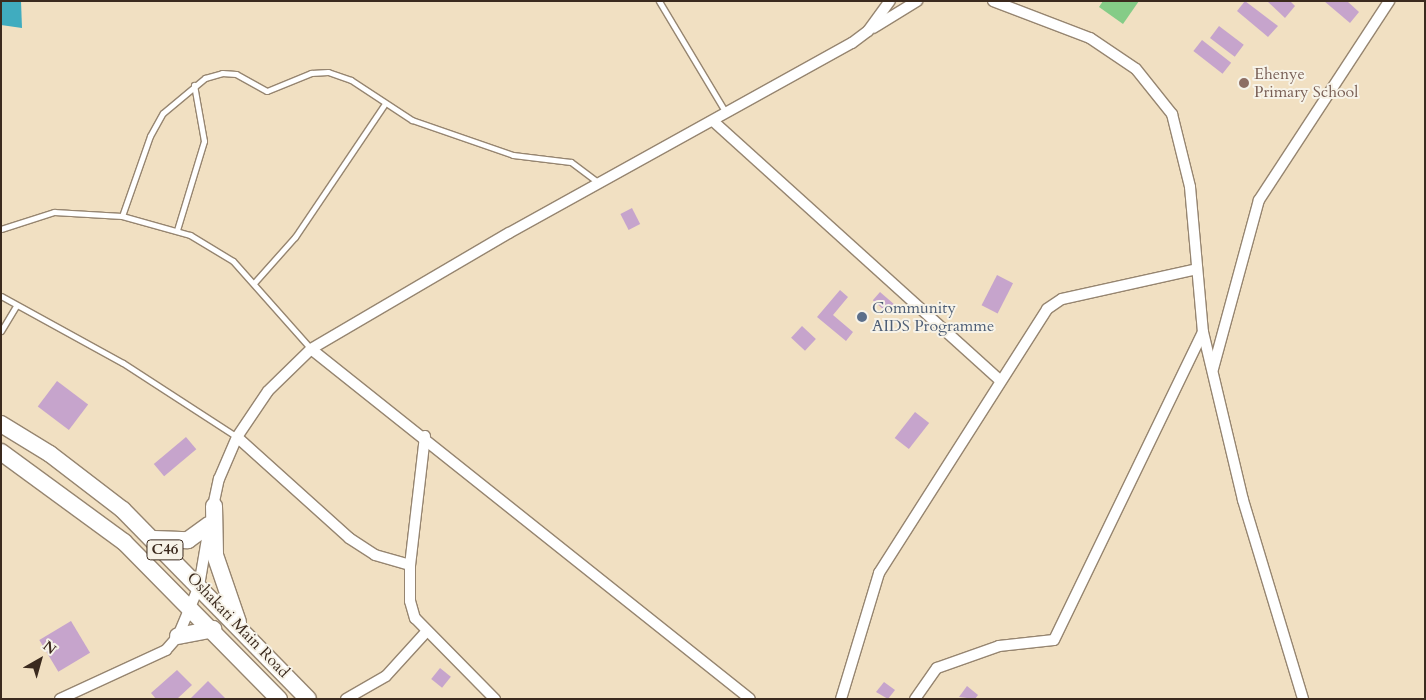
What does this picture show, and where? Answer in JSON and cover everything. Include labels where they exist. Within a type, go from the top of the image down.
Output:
[{"type":"main road","name":"Oshakati Main Road","points":[[1,424],[50,454],[154,539],[308,699]]},
{"type":"main road","name":"Oshakati Main Road","points":[[1,452],[86,510],[213,629],[279,699]]},
{"type":"main road","points":[[214,506],[217,562],[240,627]]},
{"type":"main road","points":[[154,539],[188,540],[209,525]]},
{"type":"main road","points":[[178,636],[213,629]]},
{"type":"street","points":[[868,31],[890,1]]},
{"type":"street","points":[[60,699],[154,658],[178,636],[199,586],[209,525],[237,437],[268,391],[311,349],[598,183],[713,121],[917,1]]},
{"type":"street","points":[[994,1],[1090,38],[1136,69],[1172,114],[1190,187],[1203,332],[1243,500],[1303,699]]},
{"type":"street","points":[[1212,372],[1259,200],[1389,1]]},
{"type":"street","points":[[713,121],[999,379]]},
{"type":"street","points":[[841,699],[879,573],[999,379],[1053,303],[1197,269]]},
{"type":"street","points":[[915,699],[937,668],[999,646],[1054,640],[1203,332]]},
{"type":"street","points":[[311,349],[425,436],[750,699]]},
{"type":"street","points":[[425,436],[410,565],[410,601],[415,618],[495,699]]},
{"type":"street","points":[[237,437],[349,538],[374,556],[410,565]]},
{"type":"street","points":[[346,699],[386,676],[427,631]]},
{"type":"lane","points":[[659,1],[726,113]]},
{"type":"lane","points":[[122,216],[150,136],[163,113],[194,85],[205,78],[229,74],[275,91],[311,73],[328,72],[350,80],[384,105],[456,138],[513,156],[571,162],[598,183]]},
{"type":"lane","points":[[177,230],[204,141],[194,85]]},
{"type":"lane","points":[[254,283],[296,237],[384,105]]},
{"type":"lane","points":[[1,229],[44,213],[122,216],[177,230],[225,254],[254,283],[311,349]]},
{"type":"lane","points":[[1,296],[16,306],[123,363],[237,437]]},
{"type":"lane","points":[[1,331],[16,306]]},
{"type":"green space","points":[[1103,1],[1139,1],[1123,24],[1099,7]]},
{"type":"water","points":[[1,1],[21,1],[22,28],[1,25]]},
{"type":"building","points":[[1245,1],[1278,26],[1268,37],[1237,11]]},
{"type":"building","points":[[1267,1],[1290,1],[1295,6],[1285,18]]},
{"type":"building","points":[[1324,1],[1347,1],[1359,12],[1350,23]]},
{"type":"building","points":[[1219,26],[1244,45],[1235,57],[1210,38]]},
{"type":"building","points":[[1202,40],[1231,63],[1223,74],[1193,51]]},
{"type":"building","points":[[632,208],[640,224],[629,230],[620,214]]},
{"type":"building","points":[[997,275],[1013,283],[998,313],[982,305]]},
{"type":"building","points":[[840,290],[848,297],[833,315],[853,332],[846,341],[817,317]]},
{"type":"building","points":[[880,292],[894,304],[886,312],[873,300]]},
{"type":"building","points":[[802,326],[816,339],[805,351],[791,338]]},
{"type":"building","points":[[57,381],[88,404],[69,430],[38,407]]},
{"type":"building","points":[[915,412],[929,423],[909,449],[895,438]]},
{"type":"building","points":[[186,437],[196,449],[164,476],[154,464]]},
{"type":"building","points":[[71,621],[90,653],[58,672],[39,640]]},
{"type":"building","points":[[440,668],[451,677],[442,688],[431,679]]},
{"type":"building","points":[[177,670],[192,685],[177,699],[156,699],[151,693]]},
{"type":"building","points":[[208,681],[226,699],[190,699]]},
{"type":"building","points":[[884,682],[895,690],[888,699],[876,692]]},
{"type":"building","points":[[967,686],[978,695],[975,699],[959,697]]},
{"type":"place","name":"Ehenye Primary School","points":[[1244,83]]},
{"type":"place","name":"Community AIDS Programme","points":[[862,317]]}]
